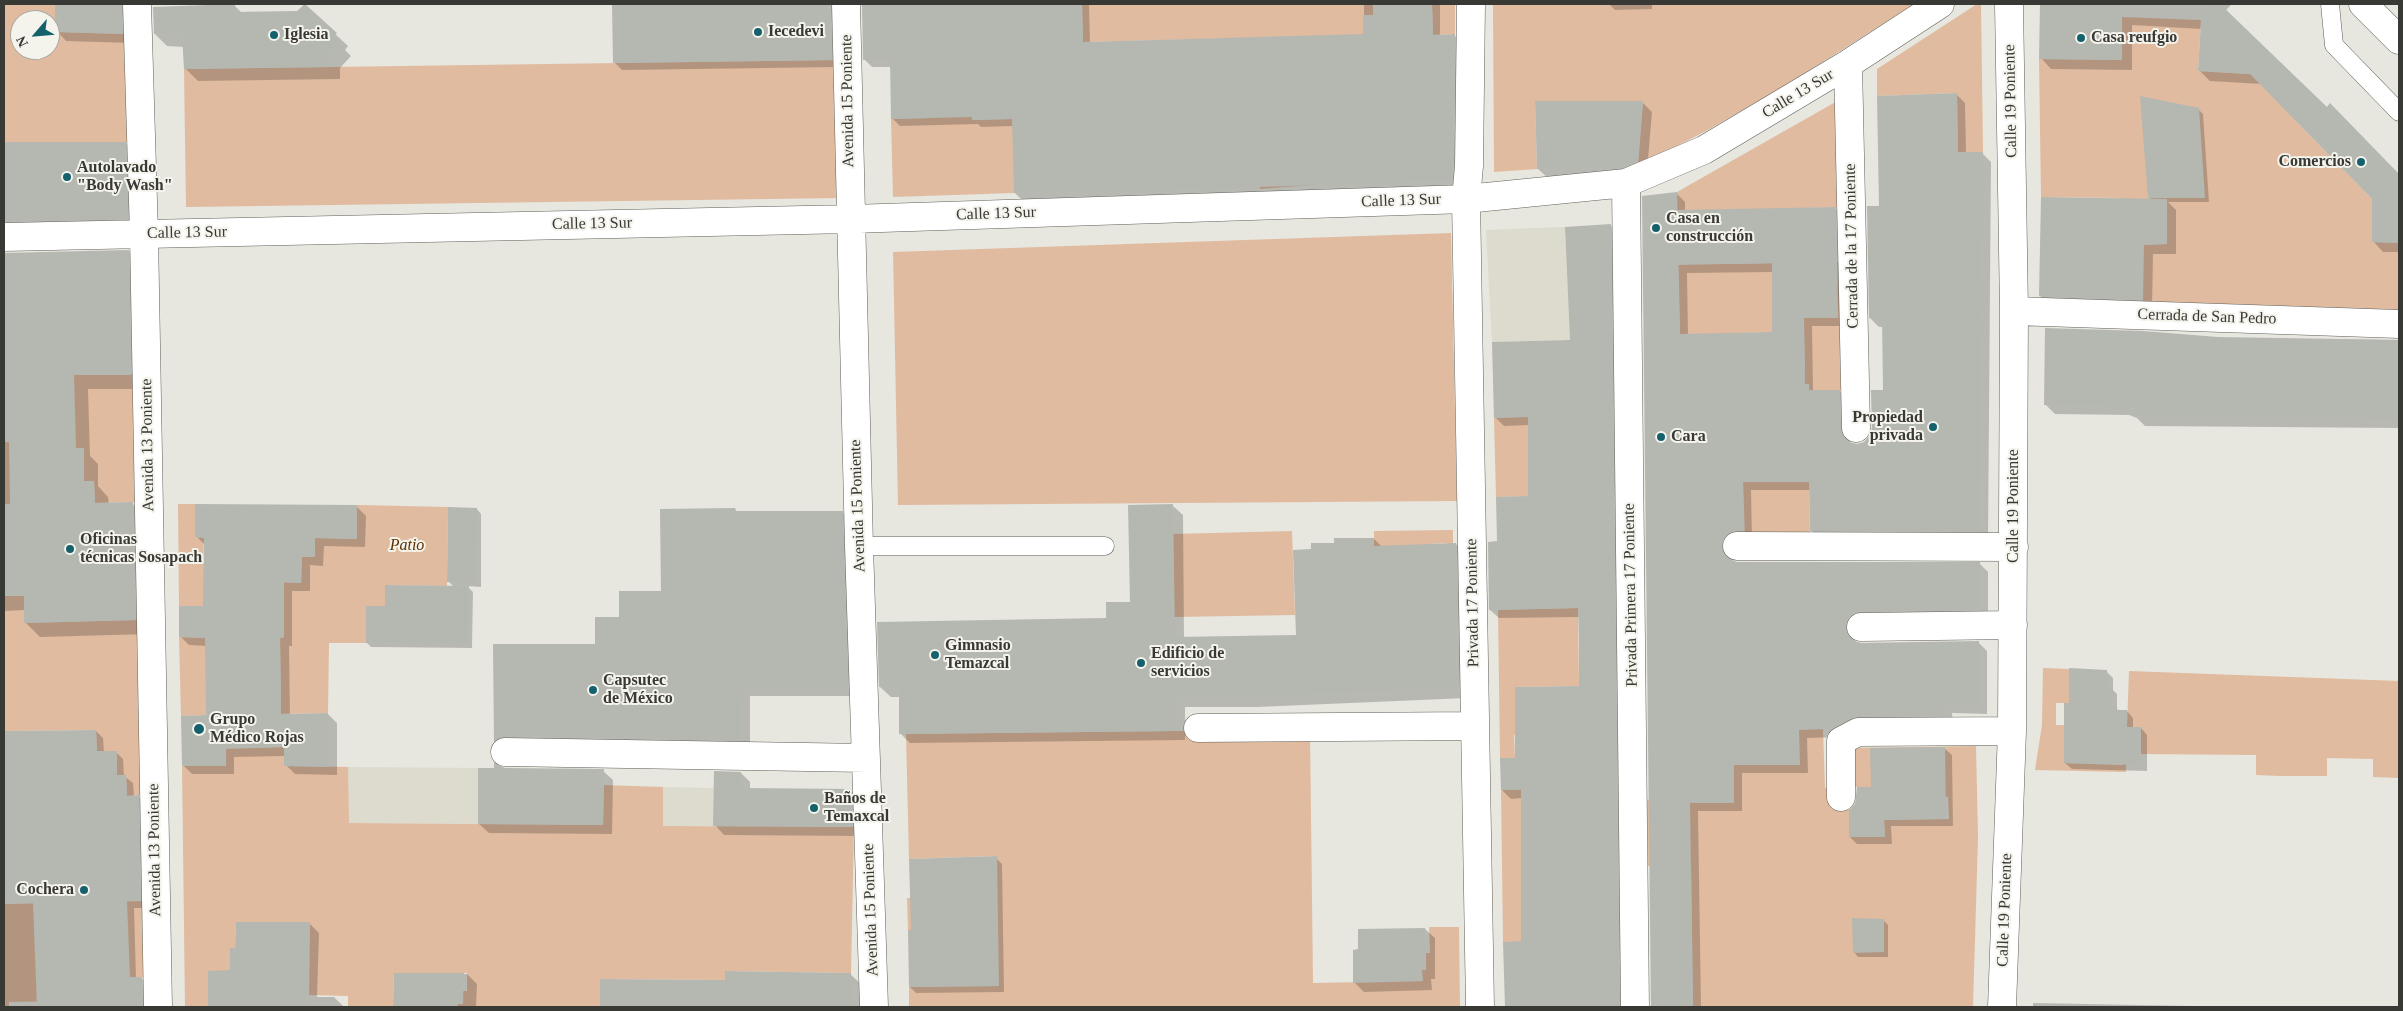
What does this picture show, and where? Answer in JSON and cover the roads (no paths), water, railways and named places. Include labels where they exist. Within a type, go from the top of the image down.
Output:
[{"type":"street","name":"Avenida 13 Poniente","points":[[137,4],[144,234],[158,1007]]},
{"type":"street","name":"Avenida 15 Poniente","points":[[846,4],[859,546],[874,1007]]},
{"type":"street","name":"Privada 17 Poniente","points":[[1471,4],[1469,166],[1466,199],[1480,1007]]},
{"type":"street","name":"Calle 13 Sur","points":[[4,237],[851,219],[1466,199],[1626,183],[1704,150],[1848,64],[1940,4]]},
{"type":"street","name":"Calle 19 Poniente","points":[[2002,1007],[2012,731],[2014,547],[2014,311],[2009,4]]},
{"type":"street","points":[[2363,4],[2399,40]]},
{"type":"street","name":"Cerrada de la 17 Poniente","points":[[1848,64],[1856,428]]},
{"type":"street","name":"Privada Primera 17 Poniente","points":[[1626,183],[1635,1007]]},
{"type":"street","name":"Cerrada de San Pedro","points":[[2014,311],[2399,324]]},
{"type":"street","points":[[1738,546],[2014,547]]},
{"type":"street","points":[[1860,627],[2012,625]]},
{"type":"street","points":[[1198,728],[1475,726]]},
{"type":"street","points":[[1841,797],[1841,742],[1858,732],[2012,731]]},
{"type":"street","points":[[505,752],[866,758]]},
{"type":"lane","points":[[2330,4],[2334,45],[2399,112]]},
{"type":"lane","points":[[859,546],[1105,546]]},
{"type":"place","name":"Iecedevi","points":[[758,32]]},
{"type":"place","name":"Iglesia","points":[[274,35]]},
{"type":"place","name":"Casa reufgio","points":[[2081,38]]},
{"type":"place","name":"Comercios","points":[[2361,162]]},
{"type":"place","name":"Autolavado \"Body Wash\"","points":[[67,177]]},
{"type":"place","name":"Casa en construcción","points":[[1656,228]]},
{"type":"place","name":"Propiedad privada","points":[[1933,427]]},
{"type":"place","name":"Cara","points":[[1661,437]]},
{"type":"place","name":"Oficinas técnicas Sosapach","points":[[70,549]]},
{"type":"place","name":"Gimnasio Temazcal","points":[[935,655]]},
{"type":"place","name":"Edificio de servicios","points":[[1141,663]]},
{"type":"place","name":"Capsutec de México","points":[[593,690]]},
{"type":"place","name":"Grupo Médico Rojas","points":[[199,729]]},
{"type":"place","name":"Baños de Temaxcal","points":[[814,808]]},
{"type":"place","name":"Cochera","points":[[84,890]]},
{"type":"park label","name":"Patio","points":[[407,546]]}]
